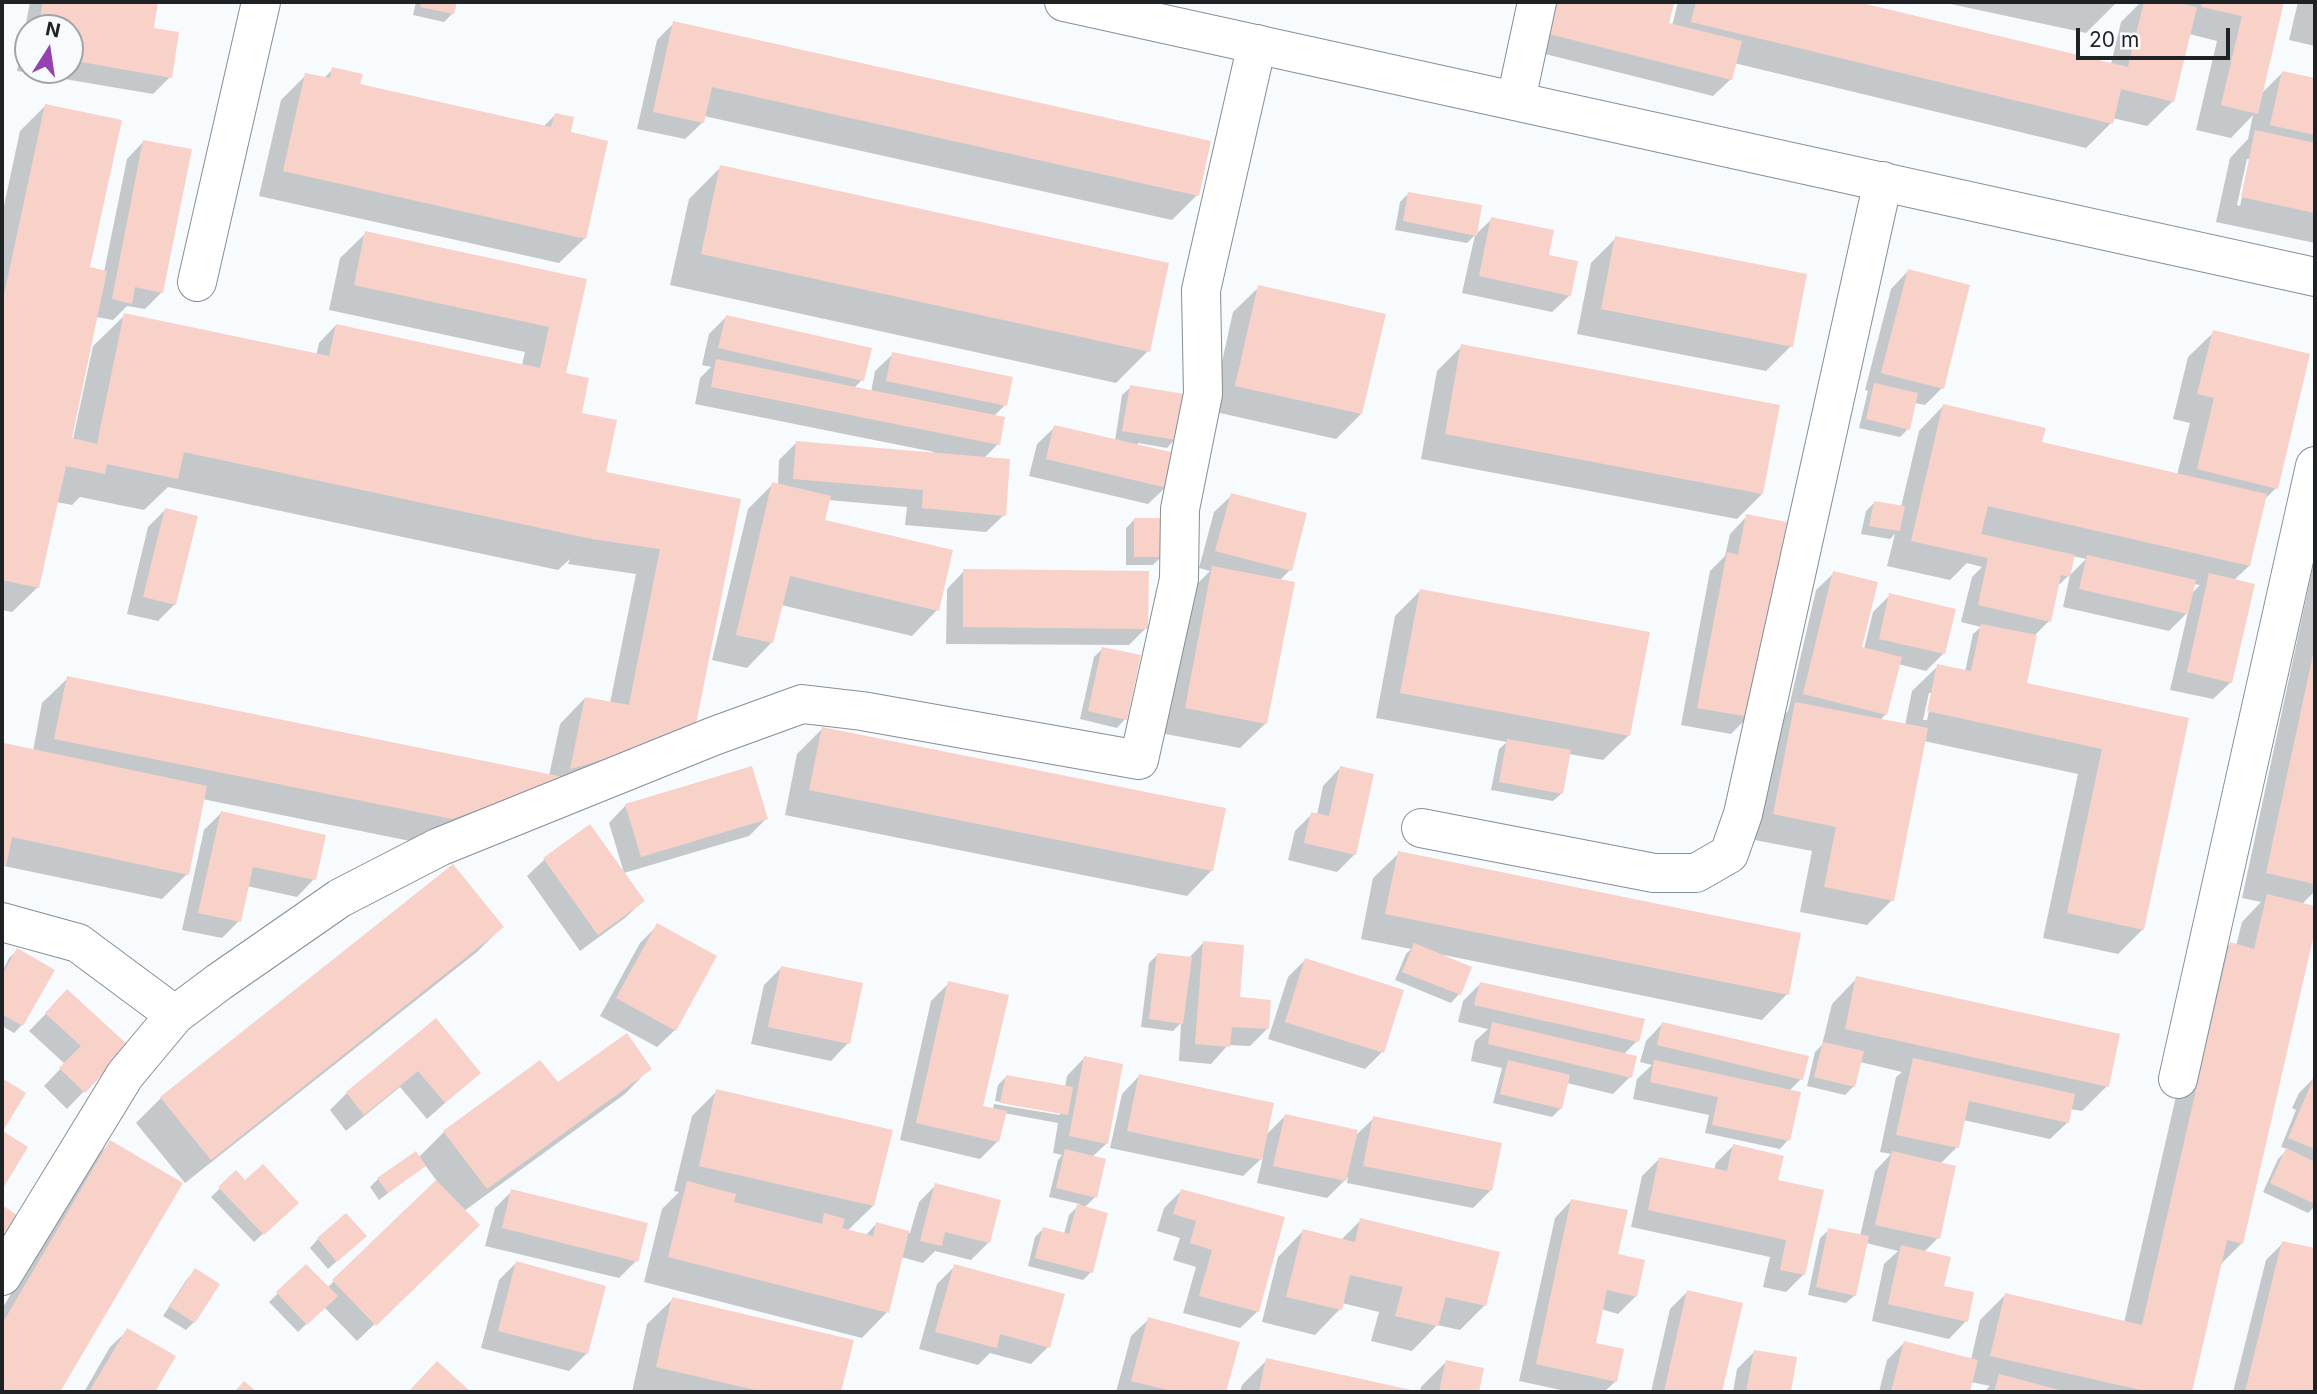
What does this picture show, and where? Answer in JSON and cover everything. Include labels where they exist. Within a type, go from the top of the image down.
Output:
[{"type":"street","points":[[197,282],[261,2]]},
{"type":"street","points":[[1064,2],[2315,277]]},
{"type":"street","points":[[1516,100],[1537,2]]},
{"type":"street","points":[[2,1276],[125,1075],[175,1015],[340,898],[439,847],[714,736],[802,704],[862,711],[1139,760],[1179,579],[1180,509],[1203,394],[1201,290],[1257,44]]},
{"type":"street","points":[[1421,828],[1654,873],[1696,873],[1729,854],[1743,814],[1883,181]]},
{"type":"street","points":[[2178,1079],[2315,466]]},
{"type":"street","points":[[2,922],[78,943],[175,1015]]},
{"type":"building","points":[[43,2],[158,2],[154,28],[179,32],[172,78],[84,62],[84,14],[41,14]]},
{"type":"building","points":[[422,2],[457,2],[454,14],[420,7]]},
{"type":"building","points":[[1557,2],[1674,3],[1669,23],[1742,41],[1732,80],[1549,34]]},
{"type":"building","points":[[1696,2],[1858,2],[2128,67],[2144,2],[2174,2],[2197,7],[2174,102],[2121,89],[2113,124],[1691,22]]},
{"type":"building","points":[[2202,2],[2284,2],[2258,114],[2221,105],[2242,16],[2201,7]]},
{"type":"building","points":[[673,21],[1211,141],[1199,196],[712,87],[704,123],[653,112]]},
{"type":"building","points":[[332,67],[363,74],[360,84],[551,127],[555,113],[574,117],[571,132],[608,141],[586,239],[283,171],[305,73],[330,78]]},
{"type":"building","points":[[2282,71],[2315,78],[2315,135],[2270,125]]},
{"type":"building","points":[[45,104],[122,120],[90,267],[107,271],[72,438],[97,444],[124,313],[329,356],[336,324],[540,368],[549,327],[354,285],[365,231],[587,279],[566,373],[589,378],[582,413],[617,420],[606,472],[741,499],[694,734],[570,769],[585,697],[629,705],[660,549],[592,539],[184,452],[178,479],[107,464],[105,474],[66,466],[39,588],[2,580],[2,304]]},
{"type":"building","points":[[2255,130],[2315,143],[2315,213],[2241,197]]},
{"type":"building","points":[[143,140],[192,149],[163,293],[135,287],[132,304],[112,299]]},
{"type":"building","points":[[720,165],[1169,263],[1150,352],[701,254]]},
{"type":"building","points":[[1408,192],[1482,205],[1477,236],[1403,221]]},
{"type":"building","points":[[1491,217],[1554,230],[1549,255],[1578,261],[1571,296],[1479,276]]},
{"type":"building","points":[[1615,236],[1807,274],[1793,347],[1601,309]]},
{"type":"building","points":[[1908,269],[1970,285],[1944,389],[1881,373]]},
{"type":"building","points":[[1258,285],[1386,314],[1362,414],[1235,386]]},
{"type":"building","points":[[726,315],[872,348],[864,381],[718,348]]},
{"type":"building","points":[[2213,330],[2310,354],[2278,489],[2197,469],[2214,398],[2197,394]]},
{"type":"building","points":[[1461,344],[1780,405],[1763,494],[1445,434]]},
{"type":"building","points":[[892,352],[1013,377],[1007,406],[886,381]]},
{"type":"building","points":[[716,359],[1005,417],[1000,445],[711,387]]},
{"type":"building","points":[[1874,383],[1918,393],[1910,430],[1866,419]]},
{"type":"building","points":[[1130,385],[1184,394],[1177,440],[1122,431]]},
{"type":"building","points":[[1943,404],[2046,428],[2042,442],[2267,494],[2250,566],[1988,506],[1981,534],[2075,555],[2070,577],[2061,575],[2051,622],[1978,605],[1988,558],[1911,541]]},
{"type":"building","points":[[1054,425],[1175,453],[1167,488],[1046,459]]},
{"type":"building","points":[[796,441],[1010,459],[1006,516],[922,508],[923,490],[793,479]]},
{"type":"building","points":[[772,482],[831,496],[825,520],[953,550],[939,611],[790,576],[773,643],[736,635]]},
{"type":"building","points":[[1231,493],[1307,513],[1292,571],[1215,551]]},
{"type":"building","points":[[1874,501],[1905,506],[1900,531],[1869,526]]},
{"type":"building","points":[[165,508],[198,516],[176,605],[143,597]]},
{"type":"building","points":[[1746,514],[1787,522],[1750,717],[1697,708],[1727,552],[1738,555]]},
{"type":"building","points":[[1134,518],[1164,518],[1163,557],[1134,557]]},
{"type":"building","points":[[2087,555],[2196,580],[2188,614],[2079,589]]},
{"type":"building","points":[[1212,566],[1295,582],[1267,724],[1185,708]]},
{"type":"building","points":[[963,569],[1149,571],[1148,629],[963,627]]},
{"type":"building","points":[[1833,571],[1878,582],[1862,647],[1902,657],[1887,715],[1803,694]]},
{"type":"building","points":[[2209,573],[2255,584],[2232,683],[2187,672]]},
{"type":"building","points":[[1420,589],[1650,632],[1630,736],[1400,693]]},
{"type":"building","points":[[1889,593],[1956,609],[1945,654],[1879,639]]},
{"type":"building","points":[[1981,624],[2037,635],[2027,683],[2189,718],[2144,930],[2067,913],[2102,749],[1927,711],[1937,664],[1971,671]]},
{"type":"building","points":[[1102,647],[1141,655],[1127,720],[1088,711]]},
{"type":"building","points":[[2315,651],[2315,884],[2266,873]]},
{"type":"building","points":[[67,676],[568,778],[452,819],[54,739]]},
{"type":"building","points":[[1795,702],[1928,728],[1894,901],[1824,887],[1836,827],[1773,814]]},
{"type":"building","points":[[822,727],[1226,808],[1213,871],[809,790]]},
{"type":"building","points":[[1507,739],[1571,750],[1563,794],[1499,782]]},
{"type":"building","points":[[4,743],[207,786],[189,875],[12,837],[6,866],[2,865]]},
{"type":"building","points":[[752,766],[768,819],[641,857],[625,804]]},
{"type":"building","points":[[1340,766],[1374,774],[1356,855],[1304,843],[1311,812],[1329,816]]},
{"type":"building","points":[[221,811],[326,835],[316,880],[253,867],[241,922],[198,913]]},
{"type":"building","points":[[590,824],[645,901],[598,935],[543,858]]},
{"type":"building","points":[[1398,851],[1801,933],[1789,995],[1385,914]]},
{"type":"building","points":[[453,864],[504,927],[211,1160],[160,1097]]},
{"type":"building","points":[[2267,894],[2315,906],[2315,930],[2243,1244],[2227,1240],[2192,1392],[2150,1392],[1990,1356],[2005,1293],[2142,1325],[2230,942],[2254,949]]},
{"type":"building","points":[[657,923],[717,956],[676,1031],[616,998]]},
{"type":"building","points":[[1203,941],[1244,945],[1240,997],[1271,1000],[1269,1029],[1232,1027],[1230,1047],[1195,1044]]},
{"type":"building","points":[[1414,943],[1472,967],[1461,995],[1402,972]]},
{"type":"building","points":[[17,948],[55,970],[23,1026],[2,1014],[2,975]]},
{"type":"building","points":[[1157,953],[1192,957],[1183,1024],[1149,1019]]},
{"type":"building","points":[[1305,958],[1404,990],[1384,1053],[1285,1022]]},
{"type":"building","points":[[781,966],[863,983],[850,1044],[768,1027]]},
{"type":"building","points":[[1856,976],[2120,1034],[2109,1087],[1845,1029]]},
{"type":"building","points":[[948,981],[1009,995],[983,1106],[1007,1111],[999,1142],[916,1123]]},
{"type":"building","points":[[1480,982],[1645,1019],[1639,1042],[1474,1005]]},
{"type":"building","points":[[67,989],[129,1046],[85,1093],[59,1068],[81,1046],[45,1013]]},
{"type":"building","points":[[436,1018],[481,1073],[445,1103],[418,1071],[364,1115],[346,1092]]},
{"type":"building","points":[[1492,1022],[1637,1056],[1632,1078],[1488,1044]]},
{"type":"building","points":[[1662,1022],[1809,1056],[1803,1080],[1657,1045]]},
{"type":"building","points":[[627,1033],[652,1069],[487,1189],[443,1131],[540,1060],[558,1082]]},
{"type":"building","points":[[1823,1042],[1864,1051],[1855,1087],[1814,1077]]},
{"type":"building","points":[[1084,1056],[1123,1064],[1108,1144],[1069,1136]]},
{"type":"building","points":[[1913,1058],[2075,1094],[2069,1123],[1969,1101],[1959,1148],[1896,1135]]},
{"type":"building","points":[[1508,1060],[1570,1075],[1562,1109],[1500,1094]]},
{"type":"building","points":[[1654,1060],[1801,1092],[1790,1141],[1712,1125],[1718,1097],[1650,1082]]},
{"type":"building","points":[[1139,1074],[1274,1103],[1262,1160],[1127,1131]]},
{"type":"building","points":[[1006,1075],[1073,1087],[1068,1115],[1000,1103]]},
{"type":"building","points":[[2315,1075],[2315,1149],[2288,1138]]},
{"type":"building","points":[[2,1078],[26,1093],[3,1131],[28,1147],[2,1190]]},
{"type":"building","points":[[716,1089],[893,1130],[874,1206],[699,1166]]},
{"type":"building","points":[[1285,1114],[1358,1130],[1346,1181],[1273,1166]]},
{"type":"building","points":[[1373,1116],[1502,1143],[1492,1191],[1363,1166]]},
{"type":"building","points":[[110,1140],[183,1183],[60,1392],[2,1392],[2,1324]]},
{"type":"building","points":[[1733,1144],[1784,1156],[1778,1180],[1824,1190],[1805,1275],[1780,1270],[1786,1240],[1648,1210],[1659,1157],[1727,1171]]},
{"type":"building","points":[[2286,1148],[2315,1162],[2315,1204],[2270,1183]]},
{"type":"building","points":[[1065,1149],[1106,1159],[1097,1198],[1056,1188]]},
{"type":"building","points":[[416,1151],[426,1166],[388,1193],[377,1178]]},
{"type":"building","points":[[1892,1151],[1956,1166],[1940,1239],[1875,1225]]},
{"type":"building","points":[[263,1164],[299,1203],[264,1235],[218,1187],[236,1170],[245,1180]]},
{"type":"building","points":[[436,1180],[480,1225],[376,1326],[332,1280]]},
{"type":"building","points":[[687,1181],[736,1194],[734,1202],[822,1224],[824,1213],[845,1219],[842,1228],[873,1236],[876,1222],[909,1231],[889,1313],[668,1257]]},
{"type":"building","points":[[935,1183],[1001,1200],[990,1243],[945,1232],[942,1246],[920,1241]]},
{"type":"building","points":[[511,1189],[648,1223],[638,1262],[502,1228]]},
{"type":"building","points":[[1181,1189],[1285,1217],[1259,1312],[1199,1296],[1212,1250],[1190,1243],[1196,1221],[1173,1214]]},
{"type":"building","points":[[1571,1199],[1628,1210],[1618,1254],[1645,1260],[1637,1297],[1607,1290],[1596,1343],[1624,1349],[1617,1382],[1536,1364]]},
{"type":"building","points":[[1077,1204],[1108,1213],[1093,1273],[1035,1258],[1043,1227],[1069,1234]]},
{"type":"building","points":[[2,1205],[17,1215],[2,1241]]},
{"type":"building","points":[[346,1213],[367,1236],[337,1262],[317,1238]]},
{"type":"building","points":[[1360,1218],[1500,1252],[1486,1306],[1446,1297],[1438,1326],[1395,1316],[1403,1287],[1350,1275],[1342,1310],[1286,1297],[1303,1229],[1355,1242]]},
{"type":"building","points":[[1828,1228],[1869,1236],[1856,1296],[1816,1287]]},
{"type":"building","points":[[2282,1241],[2315,1248],[2315,1392],[2245,1392]]},
{"type":"building","points":[[1901,1245],[1951,1257],[1944,1286],[1974,1292],[1968,1322],[1888,1304]]},
{"type":"building","points":[[516,1261],[606,1286],[588,1354],[498,1331]]},
{"type":"building","points":[[306,1264],[338,1296],[307,1325],[276,1292]]},
{"type":"building","points":[[954,1264],[1065,1294],[1050,1348],[1000,1334],[997,1348],[935,1332]]},
{"type":"building","points":[[195,1268],[220,1284],[195,1323],[170,1307]]},
{"type":"building","points":[[1687,1290],[1743,1303],[1722,1392],[1664,1392]]},
{"type":"building","points":[[672,1297],[854,1340],[841,1392],[764,1392],[656,1367]]},
{"type":"building","points":[[1148,1317],[1240,1342],[1226,1392],[1176,1392],[1131,1381]]},
{"type":"building","points":[[127,1328],[176,1356],[155,1392],[89,1392]]},
{"type":"building","points":[[1904,1341],[1978,1360],[1970,1392],[1891,1392]]},
{"type":"building","points":[[1754,1350],[1797,1357],[1791,1392],[1746,1392]]},
{"type":"building","points":[[1266,1358],[1416,1391],[1416,1392],[1259,1392]]},
{"type":"building","points":[[1446,1360],[1484,1368],[1479,1392],[1439,1392]]},
{"type":"building","points":[[437,1361],[471,1392],[408,1392]]},
{"type":"building","points":[[1999,1374],[2063,1391],[1994,1392]]},
{"type":"building","points":[[244,1381],[257,1392],[234,1392]]}]
